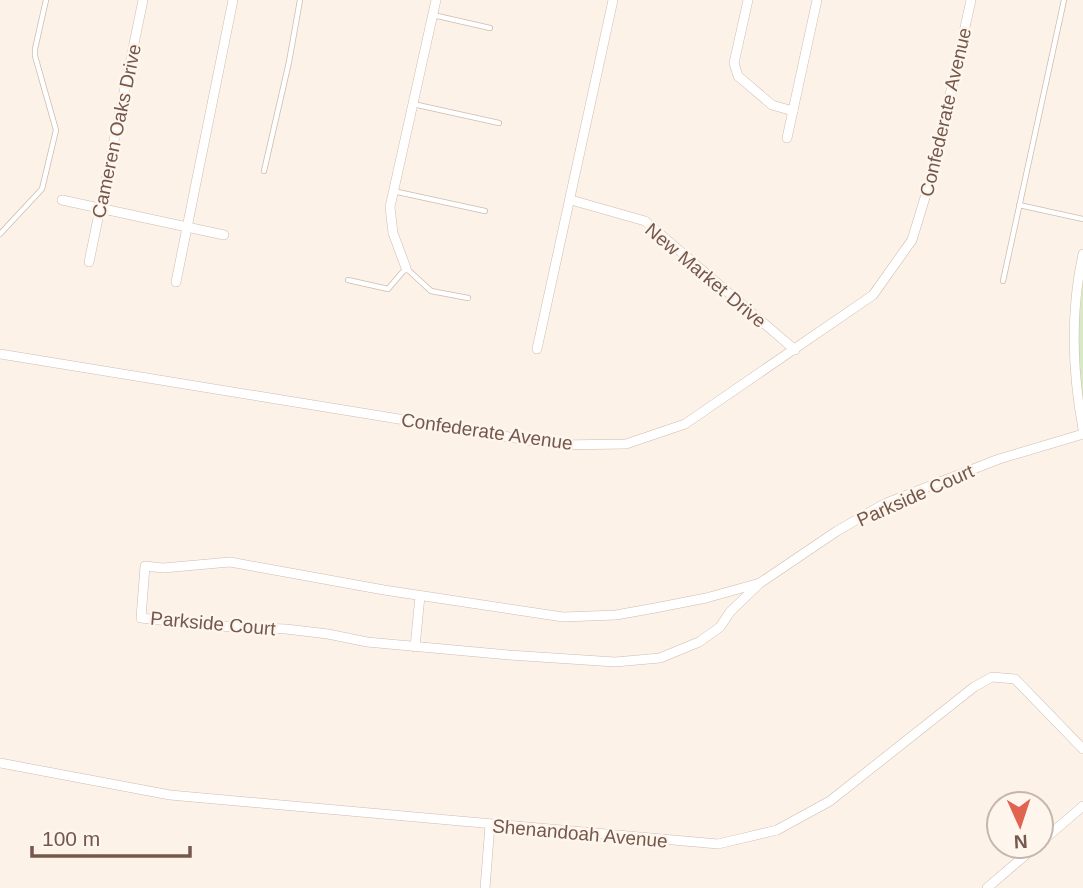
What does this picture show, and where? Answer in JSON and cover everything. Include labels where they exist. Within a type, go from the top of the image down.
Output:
[{"type":"street","name":"Cameren Oaks Drive","points":[[89,262],[143,0]]},
{"type":"street","points":[[176,282],[233,0]]},
{"type":"street","points":[[406,268],[393,233],[390,207],[436,0]]},
{"type":"street","points":[[537,349],[614,0]]},
{"type":"street","points":[[748,0],[735,69],[738,76],[772,104],[793,111]]},
{"type":"street","points":[[787,138],[817,0]]},
{"type":"street","name":"Confederate Avenue","points":[[0,354],[558,445],[626,444],[685,424],[873,295],[912,240],[934,168],[971,0]]},
{"type":"street","points":[[62,200],[224,235]]},
{"type":"street","name":"New Market Drive","points":[[571,200],[645,221],[794,350]]},
{"type":"street","points":[[1083,254],[1074,311],[1073,347],[1075,387],[1083,431]]},
{"type":"street","name":"Parkside Court","points":[[760,583],[706,598],[587,617],[543,615],[230,562],[163,568],[145,566],[141,618],[214,626],[286,629],[415,647],[615,662],[660,658],[699,642],[720,627],[730,612],[760,583],[837,531],[884,504],[999,459],[1083,431]]},
{"type":"street","points":[[415,647],[420,596]]},
{"type":"street","name":"Shenandoah Avenue","points":[[0,763],[170,795],[718,844],[778,830],[830,801],[974,687],[992,677],[1015,679],[1083,750]]},
{"type":"street","points":[[1055,830],[1083,806]]},
{"type":"street","points":[[485,888],[490,825]]},
{"type":"street","points":[[988,888],[1020,860]]},
{"type":"lane","points":[[0,234],[39,194],[45,181],[56,130],[35,57],[46,0]]},
{"type":"lane","points":[[264,171],[300,0]]},
{"type":"lane","points":[[1003,281],[1064,0]]},
{"type":"lane","points":[[432,14],[490,28]]},
{"type":"lane","points":[[412,104],[499,124]]},
{"type":"lane","points":[[393,191],[485,211]]},
{"type":"lane","points":[[1019,205],[1083,219]]},
{"type":"lane","points":[[348,280],[388,289],[406,268],[431,291],[468,298]]},
{"type":"green space","points":[[1083,278],[1083,409],[1077,342]]}]
